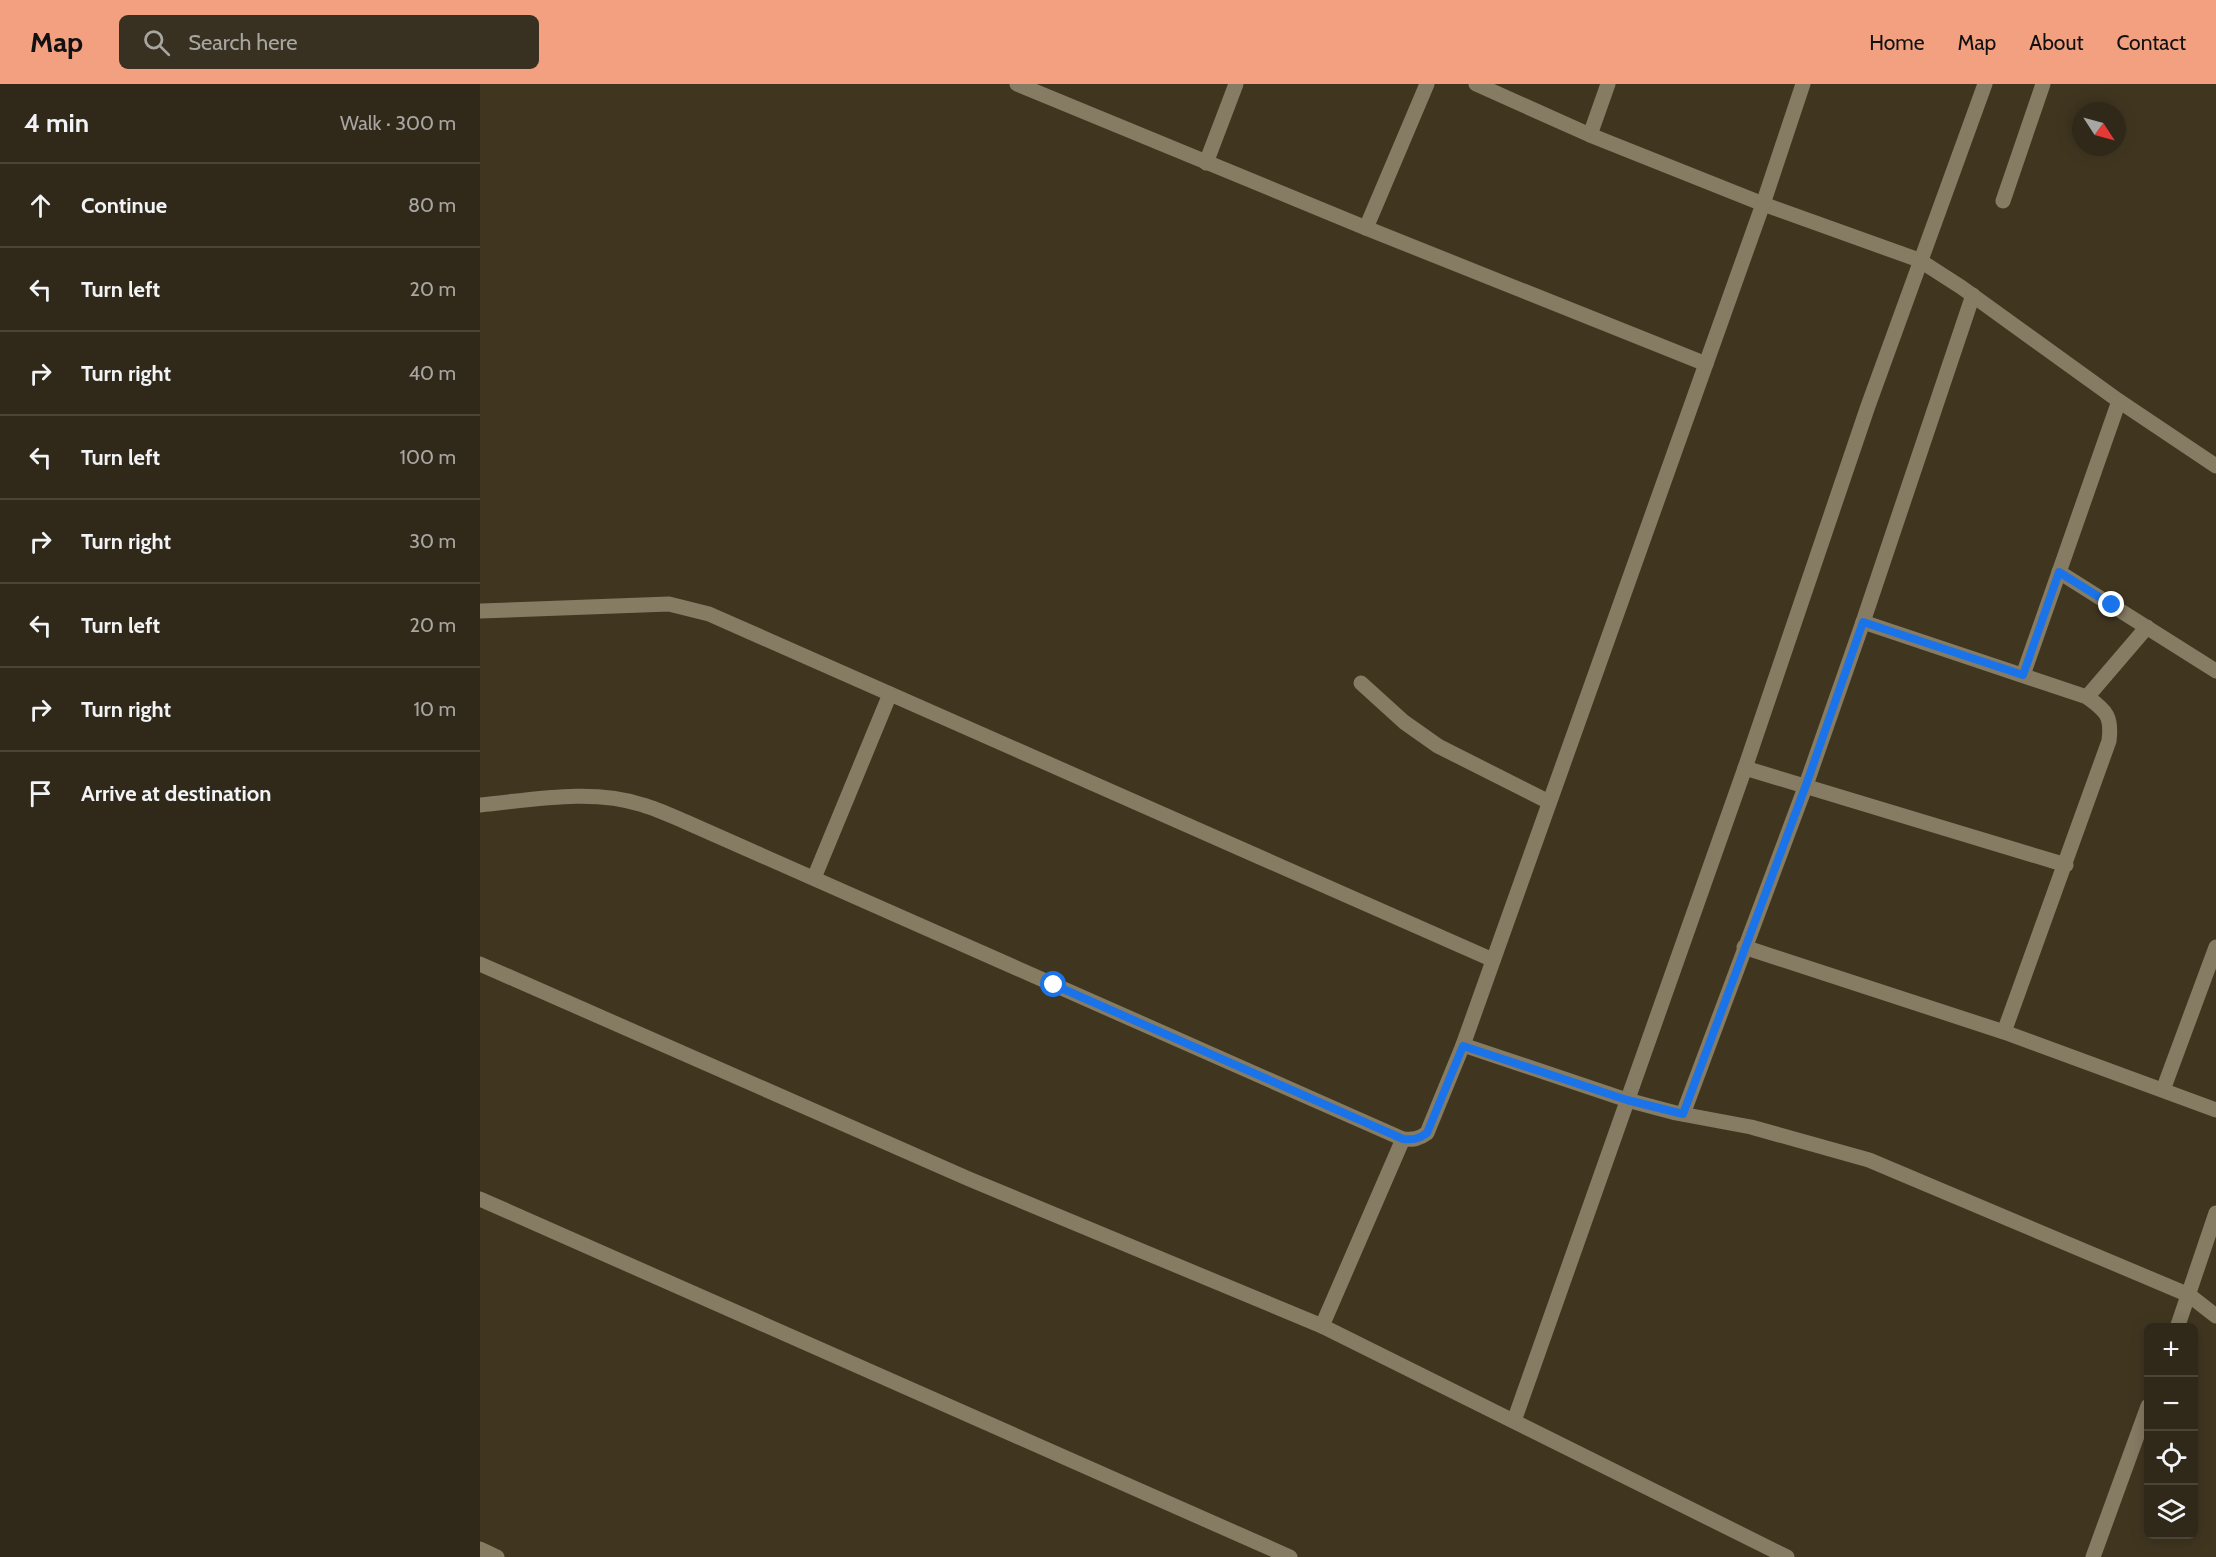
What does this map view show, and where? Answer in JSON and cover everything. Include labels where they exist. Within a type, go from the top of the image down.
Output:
[{"type":"street","points":[[1017,84],[1052,90],[1206,163],[1706,364]]},
{"type":"street","points":[[1206,163],[1236,84]]},
{"type":"street","points":[[1366,228],[1427,84]]},
{"type":"street","points":[[1476,84],[1590,135],[1762,204],[1919,260],[1967,291],[2119,401],[2216,466]]},
{"type":"street","points":[[1590,135],[1608,84]]},
{"type":"street","points":[[480,805],[545,798],[598,797],[641,804],[814,878],[1403,1139],[1422,1138],[1427,1133],[1463,1046],[1706,364],[1803,84]]},
{"type":"street","points":[[1518,1423],[1627,1100],[1753,770],[1919,260],[1985,84]]},
{"type":"street","points":[[2003,201],[2043,84]]},
{"type":"street","points":[[1679,1114],[1806,785],[1863,622],[1967,291]]},
{"type":"street","points":[[2023,675],[2119,401]]},
{"type":"street","points":[[2059,572],[2216,671]]},
{"type":"street","points":[[480,611],[669,604],[709,614],[1493,960]]},
{"type":"street","points":[[1863,622],[2087,697],[2104,709],[2111,725],[2109,741],[2066,866],[2004,1032]]},
{"type":"street","points":[[2087,697],[2147,627]]},
{"type":"street","points":[[1361,683],[1404,722],[1438,746],[1549,802]]},
{"type":"street","points":[[814,878],[890,694]]},
{"type":"street","points":[[1753,770],[2066,866]]},
{"type":"street","points":[[1744,947],[2004,1032],[2216,1110]]},
{"type":"street","points":[[2163,1090],[2216,947]]},
{"type":"street","points":[[480,964],[969,1179],[1322,1326],[1787,1557]]},
{"type":"street","points":[[1463,1046],[1627,1100],[1679,1114],[1750,1127],[1869,1160],[2189,1295],[2216,1316]]},
{"type":"street","points":[[1322,1326],[1403,1139]]},
{"type":"street","points":[[480,1199],[1290,1557]]},
{"type":"street","points":[[2179,1323],[2216,1213]]},
{"type":"street","points":[[2092,1557],[2144,1417]]},
{"type":"street","points":[[480,1549],[497,1557]]},
{"type":"route","points":[[1054,985],[1403,1139],[1422,1138],[1427,1133],[1463,1046],[1627,1100],[1683,1114],[1806,785],[1863,622],[2023,675],[2059,572],[2112,605]]}]
